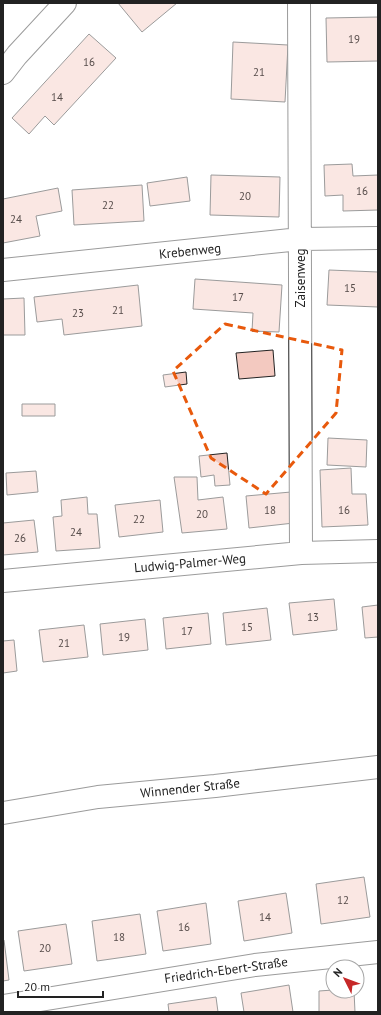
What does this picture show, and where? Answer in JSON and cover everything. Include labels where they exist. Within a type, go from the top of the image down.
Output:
[{"type":"street","points":[[3,73],[17,55],[65,3]]},
{"type":"street","name":"Zaisenweg","points":[[299,3],[301,553]]},
{"type":"street","name":"Krebenweg","points":[[3,270],[300,239],[378,238]]},
{"type":"street","name":"Ludwig-Palmer-Weg","points":[[3,581],[301,553],[378,551]]},
{"type":"street","name":"Winnender Straße","points":[[3,813],[98,797],[215,786],[378,767]]},
{"type":"street","name":"Friedrich-Ebert-Straße","points":[[3,1006],[128,984],[255,965],[378,952]]},
{"type":"highlighted area","points":[[225,324],[342,350],[336,413],[266,494],[211,458],[173,371]]},
{"type":"building","points":[[118,3],[177,3],[142,32]]},
{"type":"building","points":[[378,17],[378,61],[327,62],[326,18]]},
{"type":"building","points":[[89,34],[116,58],[54,125],[45,116],[29,134],[12,118]]},
{"type":"building","points":[[233,42],[288,45],[285,102],[231,99]]},
{"type":"building","points":[[352,164],[353,176],[378,175],[378,210],[343,211],[343,195],[325,196],[324,165]]},
{"type":"building","points":[[211,175],[280,177],[279,217],[210,215]]},
{"type":"building","points":[[187,177],[190,201],[150,206],[147,183]]},
{"type":"building","points":[[142,185],[144,221],[74,225],[72,190]]},
{"type":"building","points":[[58,188],[62,211],[36,216],[40,236],[3,243],[3,199]]},
{"type":"building","points":[[329,270],[378,272],[378,307],[327,305]]},
{"type":"building","points":[[195,279],[282,285],[279,332],[252,331],[253,313],[193,309]]},
{"type":"building","points":[[138,285],[142,326],[64,335],[62,319],[37,322],[34,297]]},
{"type":"building","points":[[24,298],[25,335],[3,335],[3,299]]},
{"type":"building","points":[[273,350],[275,376],[239,379],[236,353]]},
{"type":"building","points":[[186,372],[187,384],[165,387],[163,375]]},
{"type":"building","points":[[22,404],[55,404],[55,416],[22,416]]},
{"type":"building","points":[[328,438],[367,440],[366,467],[327,465]]},
{"type":"building","points":[[227,453],[230,485],[215,486],[214,475],[201,477],[199,456]]},
{"type":"building","points":[[351,468],[352,494],[366,494],[368,525],[322,527],[320,470]]},
{"type":"building","points":[[36,471],[38,492],[7,495],[6,473]]},
{"type":"building","points":[[174,477],[197,477],[198,500],[223,497],[227,529],[182,533]]},
{"type":"building","points":[[291,492],[294,523],[249,528],[246,496]]},
{"type":"building","points":[[87,497],[88,514],[97,514],[100,548],[56,551],[53,517],[62,516],[61,500]]},
{"type":"building","points":[[160,500],[163,532],[119,537],[115,505]]},
{"type":"building","points":[[34,520],[38,552],[3,555],[3,523]]},
{"type":"building","points":[[334,599],[337,630],[293,635],[289,603]]},
{"type":"building","points":[[378,605],[378,637],[365,638],[362,607]]},
{"type":"building","points":[[267,608],[271,640],[226,645],[223,613]]},
{"type":"building","points":[[208,613],[211,644],[166,649],[163,618]]},
{"type":"building","points":[[145,619],[148,650],[103,655],[100,624]]},
{"type":"building","points":[[84,625],[88,657],[43,662],[39,630]]},
{"type":"building","points":[[14,640],[17,671],[3,673],[3,641]]},
{"type":"building","points":[[364,877],[370,917],[321,924],[316,884]]},
{"type":"building","points":[[286,893],[292,933],[244,941],[238,901]]},
{"type":"building","points":[[206,903],[211,944],[163,951],[157,911]]},
{"type":"building","points":[[140,914],[146,954],[97,961],[92,921]]},
{"type":"building","points":[[66,924],[72,964],[24,971],[18,931]]},
{"type":"building","points":[[4,940],[9,980],[3,981],[3,941]]},
{"type":"building","points":[[289,985],[293,1012],[244,1012],[241,993]]},
{"type":"building","points":[[319,991],[325,991],[325,999],[354,999],[355,1012],[319,1012]]},
{"type":"building","points":[[216,997],[218,1012],[169,1012],[168,1004]]}]
